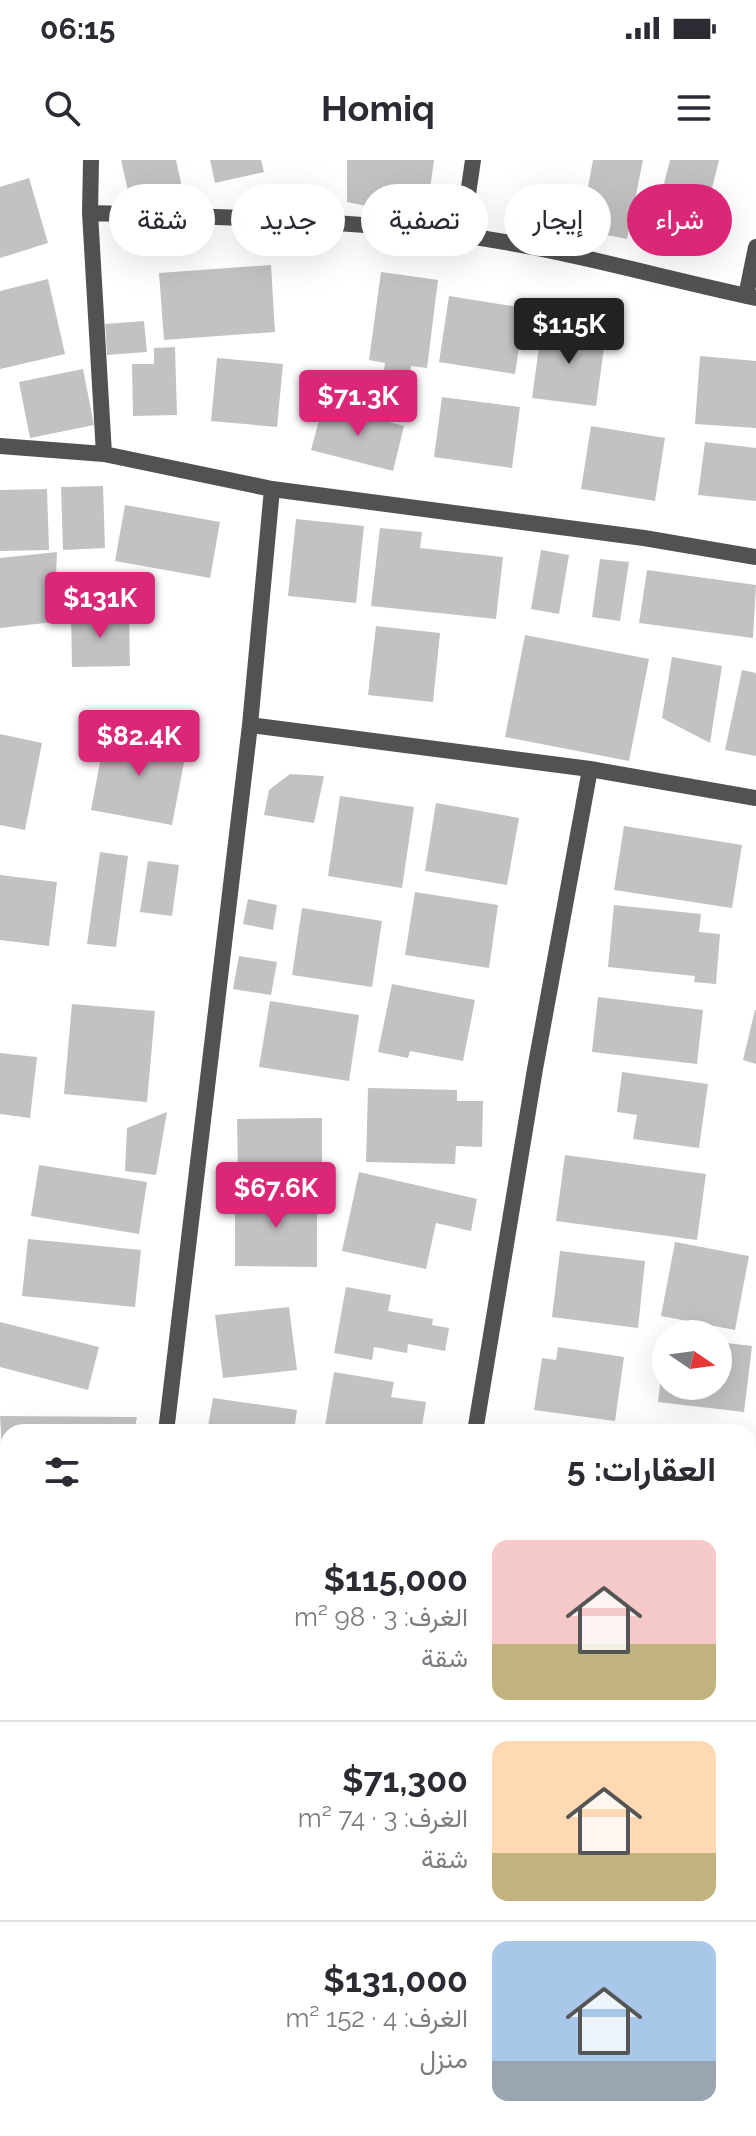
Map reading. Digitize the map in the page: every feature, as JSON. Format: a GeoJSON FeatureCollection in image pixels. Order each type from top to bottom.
{"type":"FeatureCollection","features":[{"type":"Feature","properties":{"kind":"street"},"geometry":{"type":"LineString","coordinates":[[91,160],[90,213],[104,454]]}},
{"type":"Feature","properties":{"kind":"street"},"geometry":{"type":"LineString","coordinates":[[469,184],[473,160]]}},
{"type":"Feature","properties":{"kind":"street"},"geometry":{"type":"LineString","coordinates":[[90,213],[297,219],[361,225]]}},
{"type":"Feature","properties":{"kind":"street"},"geometry":{"type":"LineString","coordinates":[[488,240],[595,260],[751,297],[756,247]]}},
{"type":"Feature","properties":{"kind":"street"},"geometry":{"type":"LineString","coordinates":[[0,446],[104,454],[272,489],[644,538],[756,557]]}},
{"type":"Feature","properties":{"kind":"street"},"geometry":{"type":"LineString","coordinates":[[167,1424],[250,725],[272,489]]}},
{"type":"Feature","properties":{"kind":"street"},"geometry":{"type":"LineString","coordinates":[[250,725],[590,769],[756,798]]}},
{"type":"Feature","properties":{"kind":"street"},"geometry":{"type":"LineString","coordinates":[[476,1424],[535,1069],[590,769]]}},
{"type":"Feature","properties":{"kind":"building"},"geometry":{"type":"Polygon","coordinates":[[[121,160],[176,160],[181,184],[126,184],[121,160]]]}},
{"type":"Feature","properties":{"kind":"building"},"geometry":{"type":"Polygon","coordinates":[[[210,160],[261,160],[264,172],[215,183],[210,160]]]}},
{"type":"Feature","properties":{"kind":"building"},"geometry":{"type":"Polygon","coordinates":[[[347,160],[434,160],[431,184],[361,184],[361,205],[347,202],[347,160]]]}},
{"type":"Feature","properties":{"kind":"building"},"geometry":{"type":"Polygon","coordinates":[[[593,160],[643,160],[638,184],[627,184],[627,239],[611,236],[611,184],[589,184],[593,160]]]}},
{"type":"Feature","properties":{"kind":"building"},"geometry":{"type":"Polygon","coordinates":[[[670,160],[719,160],[713,184],[664,184],[670,160]]]}},
{"type":"Feature","properties":{"kind":"building"},"geometry":{"type":"Polygon","coordinates":[[[29,178],[48,243],[0,258],[0,187],[29,178]]]}},
{"type":"Feature","properties":{"kind":"building"},"geometry":{"type":"Polygon","coordinates":[[[271,265],[275,332],[164,340],[159,273],[271,265]]]}},
{"type":"Feature","properties":{"kind":"building"},"geometry":{"type":"Polygon","coordinates":[[[381,272],[438,280],[427,368],[411,366],[409,382],[383,379],[385,363],[369,360],[381,272]]]}},
{"type":"Feature","properties":{"kind":"building"},"geometry":{"type":"Polygon","coordinates":[[[48,279],[65,354],[0,369],[0,291],[48,279]]]}},
{"type":"Feature","properties":{"kind":"building"},"geometry":{"type":"Polygon","coordinates":[[[449,296],[525,308],[515,374],[439,362],[449,296]]]}},
{"type":"Feature","properties":{"kind":"building"},"geometry":{"type":"Polygon","coordinates":[[[144,321],[147,352],[107,355],[105,324],[144,321]]]}},
{"type":"Feature","properties":{"kind":"building"},"geometry":{"type":"Polygon","coordinates":[[[542,325],[606,333],[596,406],[532,398],[542,325]]]}},
{"type":"Feature","properties":{"kind":"building"},"geometry":{"type":"Polygon","coordinates":[[[175,347],[177,415],[133,416],[132,364],[154,364],[154,348],[175,347]]]}},
{"type":"Feature","properties":{"kind":"building"},"geometry":{"type":"Polygon","coordinates":[[[700,356],[756,361],[756,428],[695,424],[700,356]]]}},
{"type":"Feature","properties":{"kind":"building"},"geometry":{"type":"Polygon","coordinates":[[[217,358],[283,364],[277,427],[211,421],[217,358]]]}},
{"type":"Feature","properties":{"kind":"building"},"geometry":{"type":"Polygon","coordinates":[[[83,369],[94,425],[30,438],[19,382],[83,369]]]}},
{"type":"Feature","properties":{"kind":"building"},"geometry":{"type":"Polygon","coordinates":[[[442,397],[520,407],[512,468],[434,457],[442,397]]]}},
{"type":"Feature","properties":{"kind":"building"},"geometry":{"type":"Polygon","coordinates":[[[323,405],[404,426],[393,471],[311,450],[323,405]]]}},
{"type":"Feature","properties":{"kind":"building"},"geometry":{"type":"Polygon","coordinates":[[[591,426],[665,438],[655,501],[581,489],[591,426]]]}},
{"type":"Feature","properties":{"kind":"building"},"geometry":{"type":"Polygon","coordinates":[[[705,442],[756,448],[756,501],[698,495],[705,442]]]}},
{"type":"Feature","properties":{"kind":"building"},"geometry":{"type":"Polygon","coordinates":[[[103,486],[105,548],[63,550],[61,487],[103,486]]]}},
{"type":"Feature","properties":{"kind":"building"},"geometry":{"type":"Polygon","coordinates":[[[47,489],[49,550],[0,551],[0,490],[47,489]]]}},
{"type":"Feature","properties":{"kind":"building"},"geometry":{"type":"Polygon","coordinates":[[[125,505],[220,522],[210,578],[115,561],[125,505]]]}},
{"type":"Feature","properties":{"kind":"building"},"geometry":{"type":"Polygon","coordinates":[[[296,519],[364,526],[356,603],[288,596],[296,519]]]}},
{"type":"Feature","properties":{"kind":"building"},"geometry":{"type":"Polygon","coordinates":[[[380,528],[422,532],[420,548],[503,557],[496,619],[371,606],[380,528]]]}},
{"type":"Feature","properties":{"kind":"building"},"geometry":{"type":"Polygon","coordinates":[[[541,550],[569,555],[559,614],[531,609],[541,550]]]}},
{"type":"Feature","properties":{"kind":"building"},"geometry":{"type":"Polygon","coordinates":[[[57,552],[54,622],[0,628],[0,558],[57,552]]]}},
{"type":"Feature","properties":{"kind":"building"},"geometry":{"type":"Polygon","coordinates":[[[600,559],[629,562],[620,621],[592,617],[600,559]]]}},
{"type":"Feature","properties":{"kind":"building"},"geometry":{"type":"Polygon","coordinates":[[[647,570],[756,585],[753,638],[639,623],[647,570]]]}},
{"type":"Feature","properties":{"kind":"building"},"geometry":{"type":"Polygon","coordinates":[[[129,614],[130,666],[72,667],[71,615],[129,614]]]}},
{"type":"Feature","properties":{"kind":"building"},"geometry":{"type":"Polygon","coordinates":[[[376,626],[440,633],[433,702],[368,695],[376,626]]]}},
{"type":"Feature","properties":{"kind":"building"},"geometry":{"type":"Polygon","coordinates":[[[525,635],[649,659],[629,761],[505,737],[525,635]]]}},
{"type":"Feature","properties":{"kind":"building"},"geometry":{"type":"Polygon","coordinates":[[[672,657],[722,666],[710,743],[662,718],[672,657]]]}},
{"type":"Feature","properties":{"kind":"building"},"geometry":{"type":"Polygon","coordinates":[[[742,670],[756,673],[756,756],[725,750],[742,670]]]}},
{"type":"Feature","properties":{"kind":"building"},"geometry":{"type":"Polygon","coordinates":[[[106,731],[187,747],[172,825],[91,810],[106,731]]]}},
{"type":"Feature","properties":{"kind":"building"},"geometry":{"type":"Polygon","coordinates":[[[0,734],[42,743],[25,830],[0,825],[0,734]]]}},
{"type":"Feature","properties":{"kind":"building"},"geometry":{"type":"Polygon","coordinates":[[[290,774],[324,776],[314,823],[264,815],[269,790],[290,774]]]}},
{"type":"Feature","properties":{"kind":"building"},"geometry":{"type":"Polygon","coordinates":[[[340,796],[414,807],[402,888],[328,876],[340,796]]]}},
{"type":"Feature","properties":{"kind":"building"},"geometry":{"type":"Polygon","coordinates":[[[436,803],[519,818],[507,885],[425,871],[436,803]]]}},
{"type":"Feature","properties":{"kind":"building"},"geometry":{"type":"Polygon","coordinates":[[[624,826],[742,845],[732,908],[614,890],[624,826]]]}},
{"type":"Feature","properties":{"kind":"building"},"geometry":{"type":"Polygon","coordinates":[[[100,852],[128,856],[116,947],[87,944],[100,852]]]}},
{"type":"Feature","properties":{"kind":"building"},"geometry":{"type":"Polygon","coordinates":[[[148,861],[179,865],[172,916],[140,912],[148,861]]]}},
{"type":"Feature","properties":{"kind":"building"},"geometry":{"type":"Polygon","coordinates":[[[0,875],[57,882],[49,946],[0,940],[0,875]]]}},
{"type":"Feature","properties":{"kind":"building"},"geometry":{"type":"Polygon","coordinates":[[[415,892],[498,905],[489,968],[405,955],[415,892]]]}},
{"type":"Feature","properties":{"kind":"building"},"geometry":{"type":"Polygon","coordinates":[[[248,899],[277,905],[273,930],[243,924],[248,899]]]}},
{"type":"Feature","properties":{"kind":"building"},"geometry":{"type":"Polygon","coordinates":[[[614,905],[701,914],[699,932],[720,934],[716,984],[694,982],[695,976],[608,967],[614,905]]]}},
{"type":"Feature","properties":{"kind":"building"},"geometry":{"type":"Polygon","coordinates":[[[302,908],[382,921],[372,987],[292,975],[302,908]]]}},
{"type":"Feature","properties":{"kind":"building"},"geometry":{"type":"Polygon","coordinates":[[[239,956],[277,962],[271,995],[233,989],[239,956]]]}},
{"type":"Feature","properties":{"kind":"building"},"geometry":{"type":"Polygon","coordinates":[[[392,984],[475,1000],[463,1061],[410,1051],[408,1058],[378,1052],[392,984]]]}},
{"type":"Feature","properties":{"kind":"building"},"geometry":{"type":"Polygon","coordinates":[[[598,997],[703,1010],[697,1064],[592,1052],[598,997]]]}},
{"type":"Feature","properties":{"kind":"building"},"geometry":{"type":"Polygon","coordinates":[[[270,1001],[359,1015],[349,1081],[259,1067],[270,1001]]]}},
{"type":"Feature","properties":{"kind":"building"},"geometry":{"type":"Polygon","coordinates":[[[72,1004],[155,1011],[147,1102],[64,1094],[72,1004]]]}},
{"type":"Feature","properties":{"kind":"building"},"geometry":{"type":"Polygon","coordinates":[[[756,1010],[756,1064],[743,1060],[756,1010]]]}},
{"type":"Feature","properties":{"kind":"building"},"geometry":{"type":"Polygon","coordinates":[[[0,1053],[37,1057],[30,1118],[0,1114],[0,1053]]]}},
{"type":"Feature","properties":{"kind":"building"},"geometry":{"type":"Polygon","coordinates":[[[622,1072],[708,1084],[699,1148],[633,1139],[637,1115],[617,1112],[622,1072]]]}},
{"type":"Feature","properties":{"kind":"building"},"geometry":{"type":"Polygon","coordinates":[[[368,1088],[457,1090],[457,1101],[483,1101],[482,1147],[456,1146],[455,1164],[366,1162],[368,1088]]]}},
{"type":"Feature","properties":{"kind":"building"},"geometry":{"type":"Polygon","coordinates":[[[167,1112],[156,1175],[125,1171],[127,1128],[167,1112]]]}},
{"type":"Feature","properties":{"kind":"building"},"geometry":{"type":"Polygon","coordinates":[[[322,1118],[322,1171],[238,1172],[237,1119],[322,1118]]]}},
{"type":"Feature","properties":{"kind":"building"},"geometry":{"type":"Polygon","coordinates":[[[565,1155],[706,1174],[697,1240],[556,1221],[565,1155]]]}},
{"type":"Feature","properties":{"kind":"building"},"geometry":{"type":"Polygon","coordinates":[[[39,1165],[147,1182],[139,1234],[31,1216],[39,1165]]]}},
{"type":"Feature","properties":{"kind":"building"},"geometry":{"type":"Polygon","coordinates":[[[359,1172],[477,1199],[471,1231],[436,1223],[426,1269],[342,1251],[359,1172]]]}},
{"type":"Feature","properties":{"kind":"building"},"geometry":{"type":"Polygon","coordinates":[[[235,1194],[317,1194],[317,1267],[235,1266],[235,1194]]]}},
{"type":"Feature","properties":{"kind":"building"},"geometry":{"type":"Polygon","coordinates":[[[28,1239],[141,1250],[135,1307],[22,1296],[28,1239]]]}},
{"type":"Feature","properties":{"kind":"building"},"geometry":{"type":"Polygon","coordinates":[[[675,1242],[749,1256],[735,1330],[732,1329],[732,1320],[682,1320],[661,1316],[675,1242]]]}},
{"type":"Feature","properties":{"kind":"building"},"geometry":{"type":"Polygon","coordinates":[[[560,1251],[645,1261],[638,1328],[552,1317],[560,1251]]]}},
{"type":"Feature","properties":{"kind":"building"},"geometry":{"type":"Polygon","coordinates":[[[346,1287],[391,1295],[388,1311],[433,1319],[432,1325],[449,1328],[445,1351],[408,1344],[407,1353],[374,1347],[372,1360],[334,1353],[346,1287]]]}},
{"type":"Feature","properties":{"kind":"building"},"geometry":{"type":"Polygon","coordinates":[[[289,1307],[297,1370],[223,1378],[215,1315],[289,1307]]]}},
{"type":"Feature","properties":{"kind":"building"},"geometry":{"type":"Polygon","coordinates":[[[0,1322],[99,1347],[88,1390],[0,1367],[0,1322]]]}},
{"type":"Feature","properties":{"kind":"building"},"geometry":{"type":"Polygon","coordinates":[[[732,1344],[752,1346],[744,1412],[658,1402],[732,1400],[732,1344]]]}},
{"type":"Feature","properties":{"kind":"building"},"geometry":{"type":"Polygon","coordinates":[[[558,1347],[624,1357],[615,1421],[534,1410],[542,1358],[556,1360],[558,1347]]]}},
{"type":"Feature","properties":{"kind":"building"},"geometry":{"type":"Polygon","coordinates":[[[334,1372],[394,1382],[391,1397],[426,1402],[422,1424],[325,1424],[334,1372]]]}},
{"type":"Feature","properties":{"kind":"building"},"geometry":{"type":"Polygon","coordinates":[[[213,1398],[297,1410],[295,1424],[208,1424],[213,1398]]]}},
{"type":"Feature","properties":{"kind":"building"},"geometry":{"type":"Polygon","coordinates":[[[0,1416],[137,1417],[136,1424],[0,1424],[0,1416]]]}}]}
